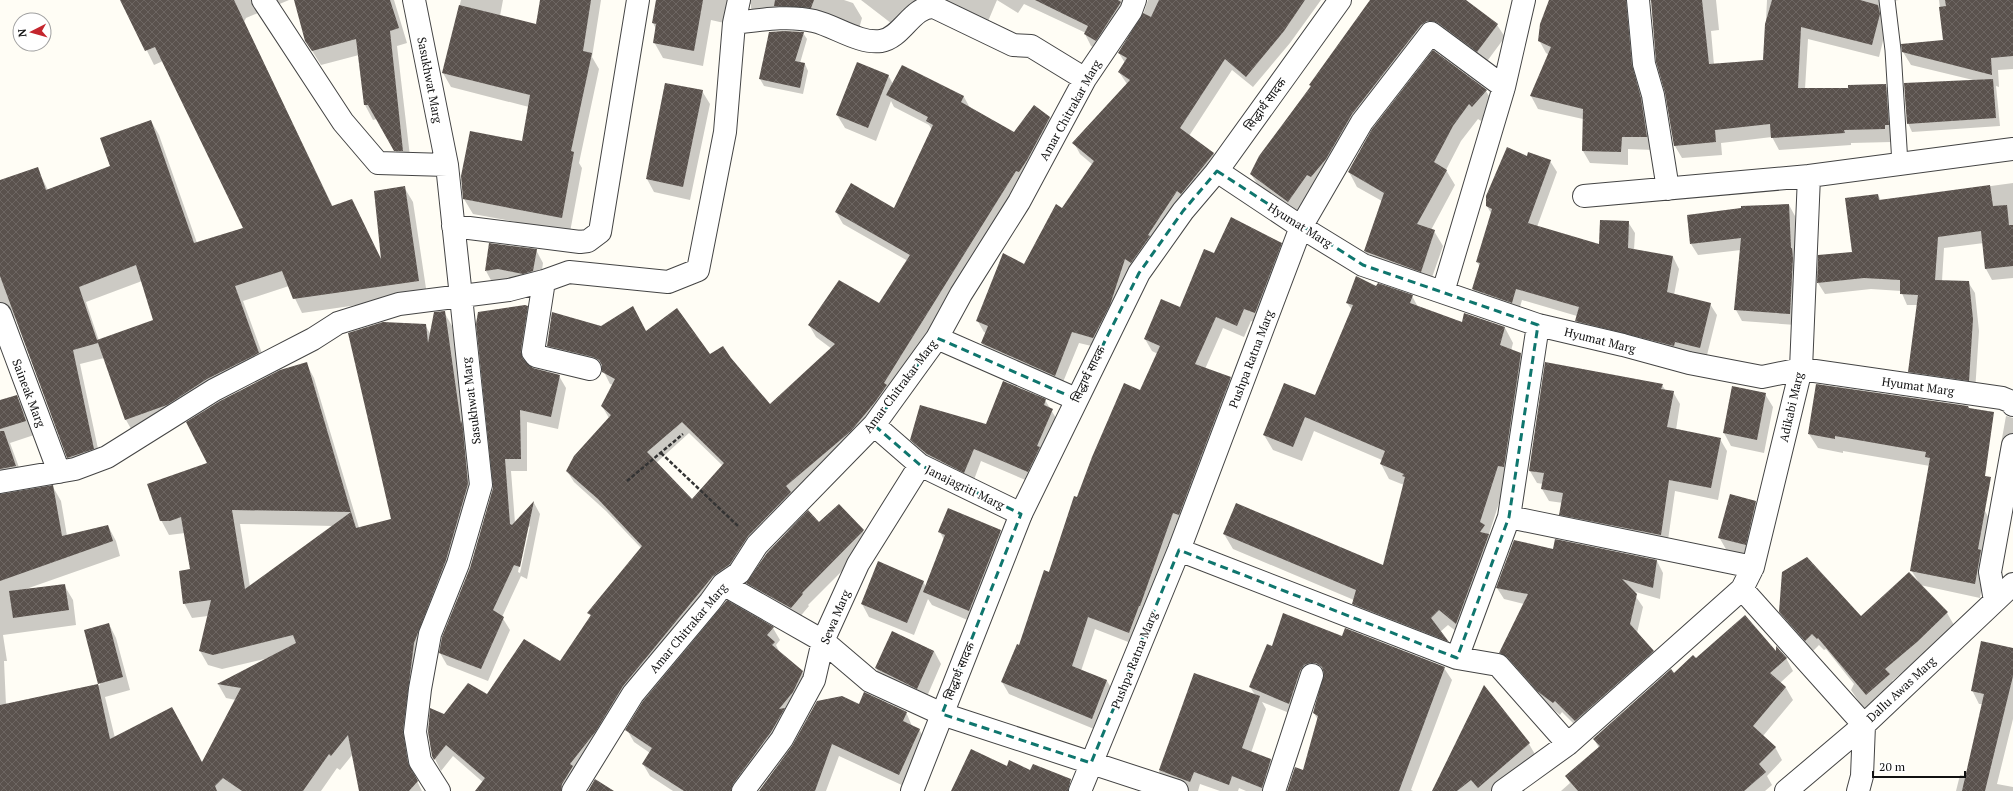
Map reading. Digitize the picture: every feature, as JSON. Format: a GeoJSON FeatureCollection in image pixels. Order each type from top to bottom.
{"type":"FeatureCollection","features":[{"type":"Feature","properties":{"kind":"street"},"geometry":{"type":"LineString","coordinates":[[263,0],[343,122],[378,163],[447,164]]}},
{"type":"Feature","properties":{"kind":"street","name":"Sasukhwat Marg"},"geometry":{"type":"LineString","coordinates":[[414,0],[447,164],[462,297],[465,348],[481,485],[458,564],[430,634],[420,689],[415,732],[420,761],[439,791]]}},
{"type":"Feature","properties":{"kind":"street"},"geometry":{"type":"LineString","coordinates":[[453,226],[580,242],[588,241],[600,232],[638,0]]}},
{"type":"Feature","properties":{"kind":"street"},"geometry":{"type":"LineString","coordinates":[[0,482],[75,469],[108,457],[214,390],[313,339],[338,323],[399,304],[509,290],[544,281],[569,272],[668,282],[698,270],[725,132],[734,24],[739,0]]}},
{"type":"Feature","properties":{"kind":"street","name":"Amar Chitrakar Marg"},"geometry":{"type":"LineString","coordinates":[[573,791],[633,694],[710,602],[723,584],[739,573],[757,545],[874,425],[936,338],[961,294],[1019,202],[1085,79],[1131,11],[1135,0]]}},
{"type":"Feature","properties":{"kind":"street","name":"सिद्धार्थ सादक"},"geometry":{"type":"LineString","coordinates":[[912,791],[1021,514],[1139,273],[1183,211],[1217,171],[1340,0]]}},
{"type":"Feature","properties":{"kind":"street"},"geometry":{"type":"LineString","coordinates":[[1443,292],[1504,87],[1524,0]]}},
{"type":"Feature","properties":{"kind":"street"},"geometry":{"type":"LineString","coordinates":[[1638,0],[1644,64],[1653,94],[1668,189]]}},
{"type":"Feature","properties":{"kind":"street"},"geometry":{"type":"LineString","coordinates":[[734,24],[789,19],[813,21],[872,42],[883,40],[893,35],[919,12],[928,7],[934,7],[1013,45],[1031,46],[1085,79]]}},
{"type":"Feature","properties":{"kind":"street","name":"Pushpa Ratna Marg"},"geometry":{"type":"LineString","coordinates":[[1080,791],[1179,550],[1301,227],[1362,122],[1431,33],[1504,87]]}},
{"type":"Feature","properties":{"kind":"street"},"geometry":{"type":"LineString","coordinates":[[1584,196],[1809,176],[2013,149]]}},
{"type":"Feature","properties":{"kind":"street","name":"Hyumat Marg"},"geometry":{"type":"LineString","coordinates":[[1217,171],[1301,227],[1363,265],[1538,325],[1623,345],[1689,363],[1762,377],[1801,368],[2002,398],[2012,402],[2013,405]]}},
{"type":"Feature","properties":{"kind":"street","name":"Adikabi Marg"},"geometry":{"type":"LineString","coordinates":[[1742,589],[1753,567],[1801,368],[1809,176]]}},
{"type":"Feature","properties":{"kind":"street"},"geometry":{"type":"LineString","coordinates":[[544,281],[533,352],[536,356],[590,369]]}},
{"type":"Feature","properties":{"kind":"street","name":"Saineak Marg"},"geometry":{"type":"LineString","coordinates":[[0,314],[59,472]]}},
{"type":"Feature","properties":{"kind":"street"},"geometry":{"type":"LineString","coordinates":[[1457,658],[1509,516],[1538,325]]}},
{"type":"Feature","properties":{"kind":"street"},"geometry":{"type":"LineString","coordinates":[[936,338],[1076,399]]}},
{"type":"Feature","properties":{"kind":"street","name":"Janajagriti Marg"},"geometry":{"type":"LineString","coordinates":[[874,425],[920,465],[1021,514]]}},
{"type":"Feature","properties":{"kind":"street"},"geometry":{"type":"LineString","coordinates":[[1995,602],[1990,572],[2013,445]]}},
{"type":"Feature","properties":{"kind":"street","name":"Sewa Marg"},"geometry":{"type":"LineString","coordinates":[[743,791],[782,739],[814,680],[823,641],[858,564],[920,465]]}},
{"type":"Feature","properties":{"kind":"street"},"geometry":{"type":"LineString","coordinates":[[1509,516],[1753,567]]}},
{"type":"Feature","properties":{"kind":"street"},"geometry":{"type":"LineString","coordinates":[[1179,550],[1457,658],[1498,665],[1568,744]]}},
{"type":"Feature","properties":{"kind":"street"},"geometry":{"type":"LineString","coordinates":[[723,584],[823,641],[870,681],[942,714],[1177,791]]}},
{"type":"Feature","properties":{"kind":"street","name":"Dallu Awas Marg"},"geometry":{"type":"LineString","coordinates":[[1786,791],[1864,725],[2013,584]]}},
{"type":"Feature","properties":{"kind":"street"},"geometry":{"type":"LineString","coordinates":[[1503,791],[1568,744],[1742,589],[1864,725],[1862,776],[1858,791]]}},
{"type":"Feature","properties":{"kind":"street"},"geometry":{"type":"LineString","coordinates":[[1274,791],[1312,675]]}},
{"type":"Feature","properties":{"kind":"lane"},"geometry":{"type":"LineString","coordinates":[[1887,0],[1894,50],[1900,164]]}},
{"type":"Feature","properties":{"kind":"path"},"geometry":{"type":"LineString","coordinates":[[627,481],[662,454],[683,434]]}},
{"type":"Feature","properties":{"kind":"path"},"geometry":{"type":"LineString","coordinates":[[662,454],[757,545]]}},
{"type":"Feature","properties":{"kind":"highlighted area"},"geometry":{"type":"Polygon","coordinates":[[[1217,171],[1363,265],[1538,325],[1509,517],[1457,658],[1179,550],[1091,763],[942,714],[1021,514],[920,465],[874,425],[937,338],[1076,399],[1139,273],[1183,211],[1217,171]]]}},
{"type":"Feature","properties":{"kind":"building"},"geometry":{"type":"Polygon","coordinates":[[[120,0],[234,0],[332,206],[352,199],[381,259],[374,191],[405,186],[419,281],[293,299],[282,271],[235,286],[259,353],[207,379],[167,405],[125,420],[97,340],[153,320],[136,265],[79,287],[98,343],[73,350],[94,449],[67,458],[0,276],[0,180],[38,167],[46,190],[110,166],[100,138],[151,120],[194,243],[243,228],[155,47],[145,51],[120,0]]]}},
{"type":"Feature","properties":{"kind":"building"},"geometry":{"type":"Polygon","coordinates":[[[294,0],[390,0],[399,28],[390,31],[403,151],[394,151],[368,105],[364,105],[356,39],[312,51],[305,41],[294,0]]]}},
{"type":"Feature","properties":{"kind":"building"},"geometry":{"type":"Polygon","coordinates":[[[540,0],[591,0],[583,51],[592,53],[571,151],[574,152],[562,218],[463,199],[461,176],[470,131],[522,141],[530,95],[442,73],[459,5],[536,24],[540,0]]]}},
{"type":"Feature","properties":{"kind":"building"},"geometry":{"type":"Polygon","coordinates":[[[656,0],[703,0],[694,51],[653,43],[656,24],[652,23],[656,0]]]}},
{"type":"Feature","properties":{"kind":"building"},"geometry":{"type":"Polygon","coordinates":[[[775,0],[814,0],[811,8],[774,6],[775,0]]]}},
{"type":"Feature","properties":{"kind":"building"},"geometry":{"type":"Polygon","coordinates":[[[1035,0],[1118,0],[1121,2],[1096,41],[1084,34],[1088,26],[1035,0]]]}},
{"type":"Feature","properties":{"kind":"building"},"geometry":{"type":"Polygon","coordinates":[[[1159,0],[1305,0],[1284,31],[1246,77],[1225,59],[1180,128],[1214,153],[1181,194],[1177,191],[1148,235],[1150,236],[1131,263],[1125,259],[1110,305],[1093,338],[1072,332],[1055,376],[981,343],[988,326],[976,321],[1003,253],[1024,264],[1056,204],[1062,208],[1094,161],[1072,143],[1130,80],[1118,72],[1127,58],[1118,53],[1143,13],[1151,17],[1159,0]]]}},
{"type":"Feature","properties":{"kind":"building"},"geometry":{"type":"Polygon","coordinates":[[[1370,0],[1466,0],[1498,24],[1477,52],[1438,23],[1427,21],[1421,25],[1352,114],[1326,159],[1311,177],[1307,175],[1288,202],[1250,174],[1259,156],[1311,86],[1309,85],[1370,0]]]}},
{"type":"Feature","properties":{"kind":"building"},"geometry":{"type":"Polygon","coordinates":[[[1549,0],[1626,0],[1632,65],[1641,98],[1647,137],[1622,137],[1621,152],[1582,151],[1583,109],[1530,96],[1551,47],[1538,41],[1540,24],[1549,0]]]}},
{"type":"Feature","properties":{"kind":"building"},"geometry":{"type":"Polygon","coordinates":[[[1651,0],[1702,0],[1709,64],[1763,60],[1765,24],[1772,0],[1860,0],[1878,5],[1880,14],[1872,45],[1801,27],[1798,88],[1848,88],[1848,85],[1886,84],[1889,125],[1885,125],[1885,129],[1844,130],[1845,133],[1771,138],[1770,124],[1715,130],[1716,142],[1674,146],[1665,93],[1656,62],[1651,0]]]}},
{"type":"Feature","properties":{"kind":"building"},"geometry":{"type":"Polygon","coordinates":[[[1945,0],[2013,0],[2013,56],[1991,58],[1992,75],[1902,52],[1901,44],[1943,40],[1939,7],[1946,6],[1945,0]]]}},
{"type":"Feature","properties":{"kind":"building"},"geometry":{"type":"Polygon","coordinates":[[[769,32],[804,32],[795,61],[805,63],[800,88],[759,79],[769,32]]]}},
{"type":"Feature","properties":{"kind":"building"},"geometry":{"type":"Polygon","coordinates":[[[1433,50],[1487,90],[1472,107],[1469,104],[1453,126],[1434,162],[1447,170],[1417,224],[1435,230],[1421,272],[1364,251],[1384,193],[1348,172],[1372,129],[1433,50]]]}},
{"type":"Feature","properties":{"kind":"building"},"geometry":{"type":"Polygon","coordinates":[[[857,62],[889,75],[868,128],[836,115],[857,62]]]}},
{"type":"Feature","properties":{"kind":"building"},"geometry":{"type":"Polygon","coordinates":[[[902,65],[964,96],[961,102],[1014,132],[1034,105],[1050,117],[1027,160],[1019,172],[1016,171],[884,383],[887,385],[875,402],[851,431],[786,486],[791,492],[748,536],[730,564],[713,576],[623,686],[596,731],[570,764],[573,766],[562,784],[561,791],[475,791],[485,778],[446,745],[434,760],[428,732],[430,708],[444,714],[468,683],[487,694],[524,639],[560,661],[591,615],[587,613],[642,546],[598,499],[566,471],[574,456],[611,415],[601,406],[615,379],[602,372],[602,365],[599,360],[593,357],[547,346],[552,312],[601,326],[633,306],[646,331],[677,308],[710,354],[723,346],[731,358],[770,404],[835,344],[808,325],[839,280],[879,303],[910,255],[835,212],[851,183],[894,208],[933,125],[926,121],[928,117],[886,95],[902,65]],[[682,422],[647,452],[692,499],[724,463],[682,422]]]}},
{"type":"Feature","properties":{"kind":"building"},"geometry":{"type":"Polygon","coordinates":[[[1993,79],[1996,118],[1907,124],[1904,83],[1993,79]]]}},
{"type":"Feature","properties":{"kind":"building"},"geometry":{"type":"Polygon","coordinates":[[[665,83],[703,90],[683,187],[646,179],[665,83]]]}},
{"type":"Feature","properties":{"kind":"building"},"geometry":{"type":"Polygon","coordinates":[[[1507,147],[1527,156],[1528,152],[1551,160],[1528,223],[1599,244],[1600,220],[1629,221],[1628,248],[1673,256],[1667,292],[1711,303],[1700,348],[1675,342],[1674,346],[1575,321],[1579,307],[1516,289],[1512,303],[1472,289],[1480,263],[1476,262],[1492,209],[1486,206],[1486,196],[1507,147]]]}},
{"type":"Feature","properties":{"kind":"building"},"geometry":{"type":"Polygon","coordinates":[[[1990,185],[1993,206],[2007,205],[2009,225],[2013,225],[2013,266],[1985,269],[1981,231],[1938,237],[1935,280],[1969,281],[1973,319],[1969,381],[1908,372],[1918,295],[1900,294],[1900,280],[1864,278],[1817,283],[1818,255],[1852,252],[1845,198],[1878,194],[1879,200],[1990,185]]]}},
{"type":"Feature","properties":{"kind":"building"},"geometry":{"type":"Polygon","coordinates":[[[1789,204],[1791,248],[1793,258],[1790,314],[1734,310],[1741,238],[1690,244],[1687,215],[1741,208],[1741,206],[1789,204]]]}},
{"type":"Feature","properties":{"kind":"building"},"geometry":{"type":"Polygon","coordinates":[[[1231,217],[1282,243],[1255,313],[1244,309],[1237,326],[1216,317],[1195,364],[1231,377],[1179,515],[1173,513],[1129,633],[1088,617],[1072,666],[1107,680],[1092,719],[1001,682],[1017,644],[1019,645],[1044,570],[1049,572],[1074,496],[1077,497],[1092,457],[1124,383],[1140,390],[1160,346],[1144,339],[1161,299],[1180,307],[1204,249],[1214,253],[1231,217]]]}},
{"type":"Feature","properties":{"kind":"building"},"geometry":{"type":"Polygon","coordinates":[[[489,243],[537,249],[533,271],[523,274],[498,269],[485,271],[489,243]]]}},
{"type":"Feature","properties":{"kind":"building"},"geometry":{"type":"Polygon","coordinates":[[[1356,276],[1376,286],[1378,283],[1413,295],[1410,303],[1462,322],[1464,313],[1505,327],[1500,345],[1521,353],[1504,467],[1498,466],[1480,522],[1485,525],[1480,532],[1489,534],[1456,624],[1439,610],[1431,618],[1449,642],[1352,604],[1356,590],[1223,534],[1236,503],[1383,565],[1405,477],[1402,476],[1404,474],[1380,464],[1385,451],[1305,417],[1293,447],[1263,435],[1284,383],[1315,395],[1353,305],[1346,303],[1356,276]]]}},
{"type":"Feature","properties":{"kind":"building"},"geometry":{"type":"Polygon","coordinates":[[[525,305],[528,306],[521,350],[523,359],[533,368],[560,375],[551,417],[520,410],[521,459],[505,459],[510,524],[512,525],[534,501],[520,567],[514,565],[493,610],[504,617],[481,669],[439,653],[442,637],[470,568],[493,488],[476,324],[478,312],[525,305]]]}},
{"type":"Feature","properties":{"kind":"building"},"geometry":{"type":"Polygon","coordinates":[[[445,311],[461,424],[462,420],[468,484],[446,560],[414,643],[403,731],[408,763],[418,781],[409,791],[359,791],[348,735],[331,756],[329,754],[303,791],[242,791],[223,778],[215,786],[217,791],[0,791],[0,705],[98,684],[110,739],[172,707],[202,762],[241,688],[217,684],[296,643],[293,635],[213,655],[199,651],[211,600],[183,604],[179,571],[190,569],[181,517],[170,521],[160,521],[147,484],[207,463],[186,422],[220,401],[280,370],[307,362],[356,528],[391,519],[348,333],[383,322],[426,324],[428,343],[434,312],[445,311]],[[232,510],[245,589],[351,512],[232,510]]]}},
{"type":"Feature","properties":{"kind":"building"},"geometry":{"type":"Polygon","coordinates":[[[1545,362],[1663,384],[1661,389],[1674,391],[1667,427],[1721,438],[1711,488],[1669,480],[1661,535],[1559,515],[1563,493],[1541,489],[1544,473],[1529,471],[1545,362]]]}},
{"type":"Feature","properties":{"kind":"building"},"geometry":{"type":"Polygon","coordinates":[[[1003,381],[1046,399],[1044,405],[1053,409],[1037,446],[1040,447],[1028,472],[974,449],[964,473],[927,454],[910,440],[920,405],[986,424],[1003,381]]]}},
{"type":"Feature","properties":{"kind":"building"},"geometry":{"type":"Polygon","coordinates":[[[1816,384],[1968,406],[1969,408],[1994,412],[1985,476],[1991,477],[1978,549],[1981,550],[1975,584],[1910,571],[1930,458],[1925,457],[1926,452],[1835,436],[1835,439],[1808,434],[1816,384]]]}},
{"type":"Feature","properties":{"kind":"building"},"geometry":{"type":"Polygon","coordinates":[[[1732,386],[1766,393],[1757,440],[1723,433],[1732,386]]]}},
{"type":"Feature","properties":{"kind":"building"},"geometry":{"type":"Polygon","coordinates":[[[17,395],[26,421],[0,429],[0,400],[17,395]]]}},
{"type":"Feature","properties":{"kind":"building"},"geometry":{"type":"Polygon","coordinates":[[[0,431],[4,431],[16,466],[0,469],[0,431]]]}},
{"type":"Feature","properties":{"kind":"building"},"geometry":{"type":"Polygon","coordinates":[[[53,485],[62,536],[108,525],[113,541],[0,581],[0,494],[53,485]]]}},
{"type":"Feature","properties":{"kind":"building"},"geometry":{"type":"Polygon","coordinates":[[[1730,494],[1756,501],[1746,545],[1718,538],[1730,494]]]}},
{"type":"Feature","properties":{"kind":"building"},"geometry":{"type":"Polygon","coordinates":[[[839,504],[864,530],[802,593],[803,594],[791,608],[746,583],[767,553],[808,510],[819,522],[839,504]]]}},
{"type":"Feature","properties":{"kind":"building"},"geometry":{"type":"Polygon","coordinates":[[[948,508],[1001,530],[969,611],[923,592],[945,535],[938,532],[948,508]]]}},
{"type":"Feature","properties":{"kind":"building"},"geometry":{"type":"Polygon","coordinates":[[[1555,539],[1657,560],[1653,588],[1622,579],[1637,594],[1630,624],[1654,651],[1575,721],[1555,701],[1553,703],[1537,691],[1507,657],[1499,653],[1528,594],[1496,588],[1514,540],[1553,549],[1555,539]]]}},
{"type":"Feature","properties":{"kind":"building"},"geometry":{"type":"Polygon","coordinates":[[[1807,557],[1861,616],[1909,572],[1948,612],[1917,642],[1885,669],[1890,674],[1866,695],[1818,638],[1817,639],[1812,634],[1805,641],[1779,612],[1782,572],[1807,557]]]}},
{"type":"Feature","properties":{"kind":"building"},"geometry":{"type":"Polygon","coordinates":[[[878,561],[924,581],[907,623],[861,604],[878,561]]]}},
{"type":"Feature","properties":{"kind":"building"},"geometry":{"type":"Polygon","coordinates":[[[65,584],[69,610],[13,618],[9,591],[65,584]]]}},
{"type":"Feature","properties":{"kind":"building"},"geometry":{"type":"Polygon","coordinates":[[[727,600],[774,627],[767,635],[775,642],[772,645],[803,671],[793,692],[779,709],[785,708],[771,732],[733,784],[731,791],[684,791],[642,764],[652,748],[625,730],[643,701],[727,600]]]}},
{"type":"Feature","properties":{"kind":"building"},"geometry":{"type":"Polygon","coordinates":[[[1283,613],[1342,636],[1345,628],[1445,667],[1399,791],[1287,791],[1295,767],[1303,770],[1318,716],[1313,713],[1324,673],[1322,667],[1316,663],[1304,665],[1300,671],[1289,704],[1249,687],[1267,644],[1272,646],[1283,613]]]}},
{"type":"Feature","properties":{"kind":"building"},"geometry":{"type":"Polygon","coordinates":[[[1745,615],[1776,651],[1776,646],[1787,658],[1770,673],[1786,687],[1753,726],[1776,747],[1759,764],[1766,772],[1744,791],[1578,791],[1565,776],[1600,746],[1593,739],[1671,669],[1674,673],[1693,655],[1696,658],[1745,615]]]}},
{"type":"Feature","properties":{"kind":"building"},"geometry":{"type":"Polygon","coordinates":[[[109,623],[123,677],[98,684],[84,630],[109,623]]]}},
{"type":"Feature","properties":{"kind":"building"},"geometry":{"type":"Polygon","coordinates":[[[892,631],[934,651],[917,689],[875,668],[892,631]]]}},
{"type":"Feature","properties":{"kind":"building"},"geometry":{"type":"Polygon","coordinates":[[[1981,641],[2013,648],[2013,676],[1985,791],[1962,791],[1984,694],[1971,691],[1981,641]]]}},
{"type":"Feature","properties":{"kind":"building"},"geometry":{"type":"Polygon","coordinates":[[[1194,673],[1260,696],[1242,748],[1271,759],[1262,788],[1232,776],[1229,785],[1194,772],[1190,782],[1159,770],[1194,673]]]}},
{"type":"Feature","properties":{"kind":"building"},"geometry":{"type":"Polygon","coordinates":[[[1484,685],[1530,743],[1478,788],[1471,780],[1457,791],[1432,791],[1484,685]]]}},
{"type":"Feature","properties":{"kind":"building"},"geometry":{"type":"Polygon","coordinates":[[[864,692],[907,712],[903,721],[920,729],[899,775],[832,744],[815,791],[759,791],[792,746],[817,701],[842,696],[859,704],[864,692]]]}},
{"type":"Feature","properties":{"kind":"building"},"geometry":{"type":"Polygon","coordinates":[[[971,749],[1007,766],[1009,760],[1030,770],[1033,764],[1071,779],[1068,791],[951,791],[971,749]]]}},
{"type":"Feature","properties":{"kind":"building"},"geometry":{"type":"Polygon","coordinates":[[[595,779],[614,791],[588,791],[595,779]]]}}]}
